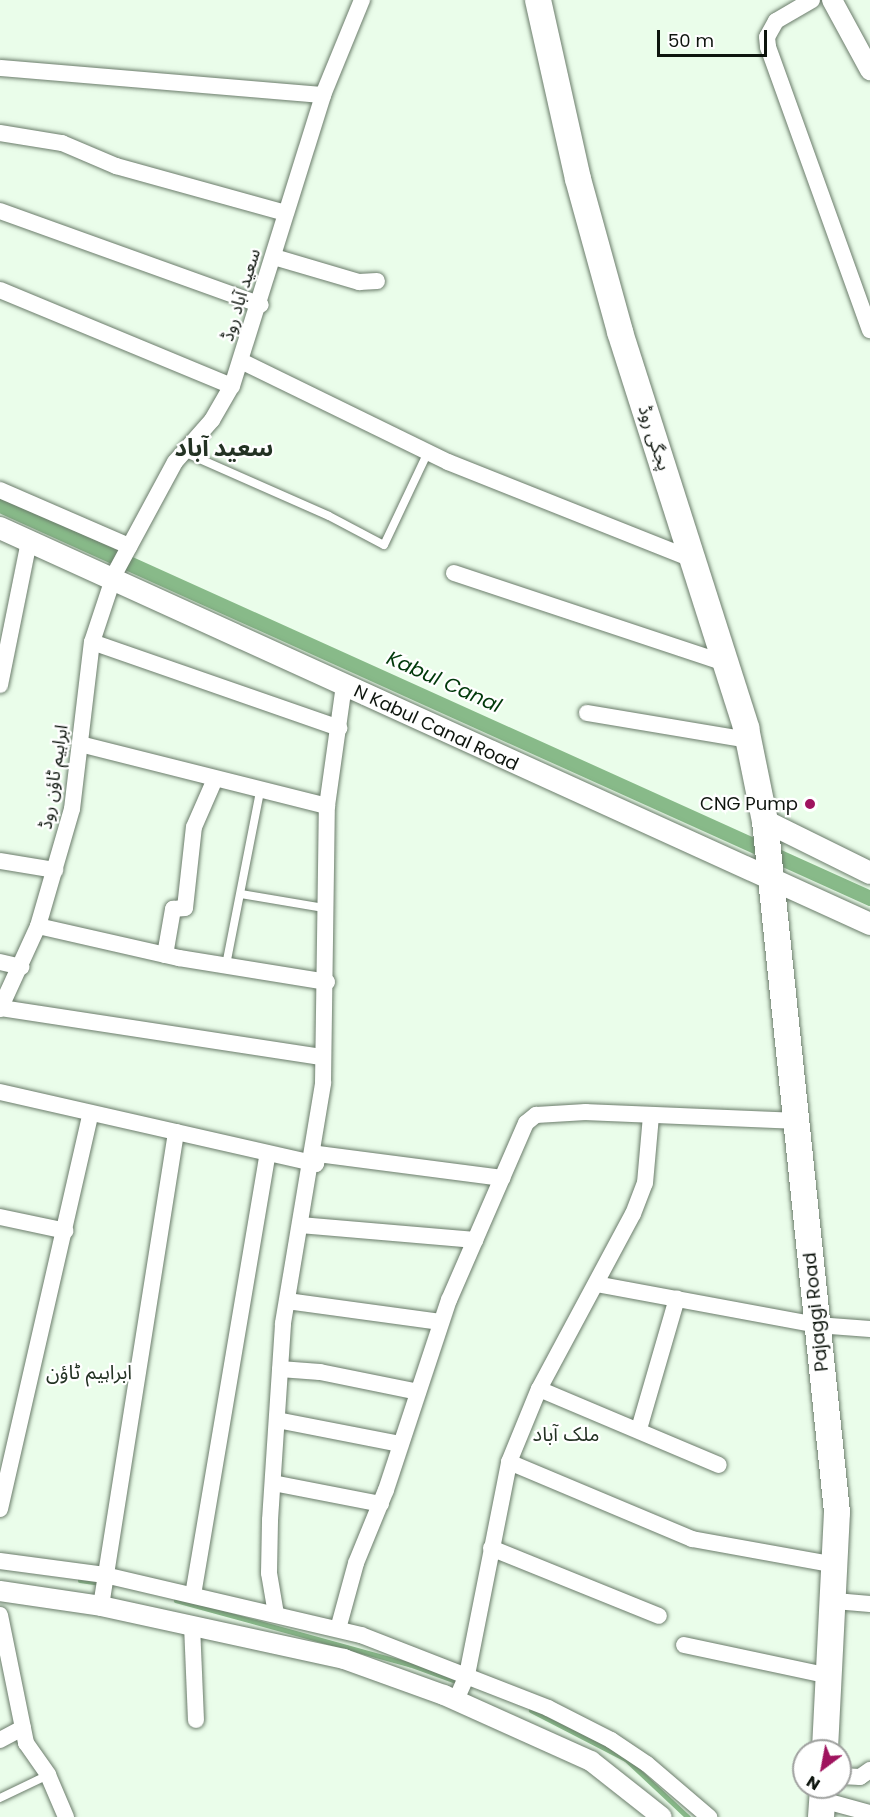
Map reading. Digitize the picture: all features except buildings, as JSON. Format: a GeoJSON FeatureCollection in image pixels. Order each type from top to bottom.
{"type":"FeatureCollection","features":[{"type":"Feature","properties":{"kind":"main road","name":"پجگی روڈ"},"geometry":{"type":"LineString","coordinates":[[538,0],[580,190],[620,332],[749,740],[766,829],[770,879]]}},
{"type":"Feature","properties":{"kind":"main road","name":"N Kabul Canal Road"},"geometry":{"type":"LineString","coordinates":[[0,528],[114,576],[344,685],[870,924]]}},
{"type":"Feature","properties":{"kind":"main road"},"geometry":{"type":"LineString","coordinates":[[766,829],[870,873]]}},
{"type":"Feature","properties":{"kind":"main road","name":"Pajaggi Road"},"geometry":{"type":"LineString","coordinates":[[770,879],[837,1512],[837,1565],[826,1739]]}},
{"type":"Feature","properties":{"kind":"street","name":"سعید آباد روڈ"},"geometry":{"type":"LineString","coordinates":[[114,576],[184,452],[212,420],[232,386],[261,305],[286,213],[323,95],[362,0]]}},
{"type":"Feature","properties":{"kind":"street"},"geometry":{"type":"LineString","coordinates":[[812,0],[776,21],[767,37],[768,47],[870,330]]}},
{"type":"Feature","properties":{"kind":"street"},"geometry":{"type":"LineString","coordinates":[[832,0],[870,70]]}},
{"type":"Feature","properties":{"kind":"street"},"geometry":{"type":"LineString","coordinates":[[0,68],[323,95]]}},
{"type":"Feature","properties":{"kind":"street"},"geometry":{"type":"LineString","coordinates":[[0,133],[62,143],[116,166],[286,213]]}},
{"type":"Feature","properties":{"kind":"street"},"geometry":{"type":"LineString","coordinates":[[0,211],[261,305]]}},
{"type":"Feature","properties":{"kind":"street"},"geometry":{"type":"LineString","coordinates":[[274,257],[359,282],[377,280]]}},
{"type":"Feature","properties":{"kind":"street"},"geometry":{"type":"LineString","coordinates":[[0,291],[232,386]]}},
{"type":"Feature","properties":{"kind":"street"},"geometry":{"type":"LineString","coordinates":[[241,361],[428,452],[692,559]]}},
{"type":"Feature","properties":{"kind":"street"},"geometry":{"type":"LineString","coordinates":[[0,490],[129,546]]}},
{"type":"Feature","properties":{"kind":"street"},"geometry":{"type":"LineString","coordinates":[[0,685],[29,541]]}},
{"type":"Feature","properties":{"kind":"street"},"geometry":{"type":"LineString","coordinates":[[454,573],[725,663]]}},
{"type":"Feature","properties":{"kind":"street","name":"ابراہیم ٹاؤن روڈ"},"geometry":{"type":"LineString","coordinates":[[0,1009],[38,926],[72,809],[92,642],[114,576]]}},
{"type":"Feature","properties":{"kind":"street"},"geometry":{"type":"LineString","coordinates":[[92,642],[339,728]]}},
{"type":"Feature","properties":{"kind":"street"},"geometry":{"type":"LineString","coordinates":[[276,1614],[269,1573],[280,1369],[287,1301],[323,1083],[321,1056],[327,982],[324,908],[327,806],[344,685]]}},
{"type":"Feature","properties":{"kind":"street"},"geometry":{"type":"LineString","coordinates":[[588,713],[749,740]]}},
{"type":"Feature","properties":{"kind":"street"},"geometry":{"type":"LineString","coordinates":[[80,744],[327,806]]}},
{"type":"Feature","properties":{"kind":"street"},"geometry":{"type":"LineString","coordinates":[[165,955],[172,909],[185,908],[194,827],[215,779]]}},
{"type":"Feature","properties":{"kind":"street"},"geometry":{"type":"LineString","coordinates":[[0,861],[55,870]]}},
{"type":"Feature","properties":{"kind":"street"},"geometry":{"type":"LineString","coordinates":[[38,926],[165,955],[327,982]]}},
{"type":"Feature","properties":{"kind":"street"},"geometry":{"type":"LineString","coordinates":[[0,962],[21,967]]}},
{"type":"Feature","properties":{"kind":"street"},"geometry":{"type":"LineString","coordinates":[[0,1009],[321,1056]]}},
{"type":"Feature","properties":{"kind":"street"},"geometry":{"type":"LineString","coordinates":[[0,1092],[316,1164],[318,1154],[502,1178]]}},
{"type":"Feature","properties":{"kind":"street"},"geometry":{"type":"LineString","coordinates":[[338,1629],[356,1563],[381,1504],[441,1322],[526,1123],[536,1115],[586,1112],[797,1121]]}},
{"type":"Feature","properties":{"kind":"street"},"geometry":{"type":"LineString","coordinates":[[0,1509],[66,1231],[91,1113]]}},
{"type":"Feature","properties":{"kind":"street"},"geometry":{"type":"LineString","coordinates":[[461,1688],[509,1462],[539,1389],[633,1214],[645,1183],[651,1116]]}},
{"type":"Feature","properties":{"kind":"street"},"geometry":{"type":"LineString","coordinates":[[101,1604],[176,1132]]}},
{"type":"Feature","properties":{"kind":"street"},"geometry":{"type":"LineString","coordinates":[[193,1595],[268,1153]]}},
{"type":"Feature","properties":{"kind":"street"},"geometry":{"type":"LineString","coordinates":[[0,1217],[66,1231]]}},
{"type":"Feature","properties":{"kind":"street"},"geometry":{"type":"LineString","coordinates":[[300,1225],[475,1240]]}},
{"type":"Feature","properties":{"kind":"street"},"geometry":{"type":"LineString","coordinates":[[596,1284],[817,1324],[870,1329]]}},
{"type":"Feature","properties":{"kind":"street"},"geometry":{"type":"LineString","coordinates":[[639,1429],[677,1298]]}},
{"type":"Feature","properties":{"kind":"street"},"geometry":{"type":"LineString","coordinates":[[287,1301],[441,1322]]}},
{"type":"Feature","properties":{"kind":"street"},"geometry":{"type":"LineString","coordinates":[[280,1369],[320,1372],[418,1392]]}},
{"type":"Feature","properties":{"kind":"street"},"geometry":{"type":"LineString","coordinates":[[539,1389],[639,1429],[719,1465]]}},
{"type":"Feature","properties":{"kind":"street"},"geometry":{"type":"LineString","coordinates":[[277,1420],[401,1444]]}},
{"type":"Feature","properties":{"kind":"street"},"geometry":{"type":"LineString","coordinates":[[509,1462],[692,1539],[837,1565]]}},
{"type":"Feature","properties":{"kind":"street"},"geometry":{"type":"LineString","coordinates":[[273,1483],[381,1504]]}},
{"type":"Feature","properties":{"kind":"street"},"geometry":{"type":"LineString","coordinates":[[491,1548],[659,1616]]}},
{"type":"Feature","properties":{"kind":"street"},"geometry":{"type":"LineString","coordinates":[[0,1561],[104,1577],[338,1629],[461,1688],[591,1761],[662,1817]]}},
{"type":"Feature","properties":{"kind":"street"},"geometry":{"type":"LineString","coordinates":[[0,1591],[101,1604],[548,1708],[623,1747],[709,1817]]}},
{"type":"Feature","properties":{"kind":"street"},"geometry":{"type":"LineString","coordinates":[[835,1601],[870,1604]]}},
{"type":"Feature","properties":{"kind":"street"},"geometry":{"type":"LineString","coordinates":[[0,1615],[3,1646],[26,1743],[48,1775],[66,1817]]}},
{"type":"Feature","properties":{"kind":"street"},"geometry":{"type":"LineString","coordinates":[[192,1625],[196,1720]]}},
{"type":"Feature","properties":{"kind":"street"},"geometry":{"type":"LineString","coordinates":[[684,1645],[830,1676]]}},
{"type":"Feature","properties":{"kind":"street"},"geometry":{"type":"LineString","coordinates":[[0,1740],[22,1728]]}},
{"type":"Feature","properties":{"kind":"street"},"geometry":{"type":"LineString","coordinates":[[852,1777],[860,1777],[870,1770]]}},
{"type":"Feature","properties":{"kind":"street"},"geometry":{"type":"LineString","coordinates":[[822,1801],[870,1813]]}},
{"type":"Feature","properties":{"kind":"lane"},"geometry":{"type":"LineString","coordinates":[[184,452],[330,516],[384,545],[428,452]]}},
{"type":"Feature","properties":{"kind":"lane"},"geometry":{"type":"LineString","coordinates":[[226,965],[260,791]]}},
{"type":"Feature","properties":{"kind":"lane"},"geometry":{"type":"LineString","coordinates":[[241,894],[324,908]]}},
{"type":"Feature","properties":{"kind":"lane"},"geometry":{"type":"LineString","coordinates":[[0,1798],[48,1775]]}},
{"type":"Feature","properties":{"kind":"waterway","name":"Kabul Canal"},"geometry":{"type":"LineString","coordinates":[[0,505],[870,898]]}},
{"type":"Feature","properties":{"kind":"waterway"},"geometry":{"type":"LineString","coordinates":[[80,1580],[101,1583]]}},
{"type":"Feature","properties":{"kind":"waterway"},"geometry":{"type":"LineString","coordinates":[[176,1600],[409,1664],[459,1682]]}},
{"type":"Feature","properties":{"kind":"waterway"},"geometry":{"type":"LineString","coordinates":[[531,1710],[626,1759],[688,1817]]}},
{"type":"Feature","properties":{"kind":"place","name":"CNG Pump"},"geometry":{"type":"Point","coordinates":[810,804]}},
{"type":"Feature","properties":{"kind":"district","name":"سعید آباد"},"geometry":{"type":"Point","coordinates":[224,448]}},
{"type":"Feature","properties":{"kind":"district","name":"ابراہیم ٹاؤن"},"geometry":{"type":"Point","coordinates":[89,1372]}},
{"type":"Feature","properties":{"kind":"district","name":"ملک آباد"},"geometry":{"type":"Point","coordinates":[566,1434]}}]}
